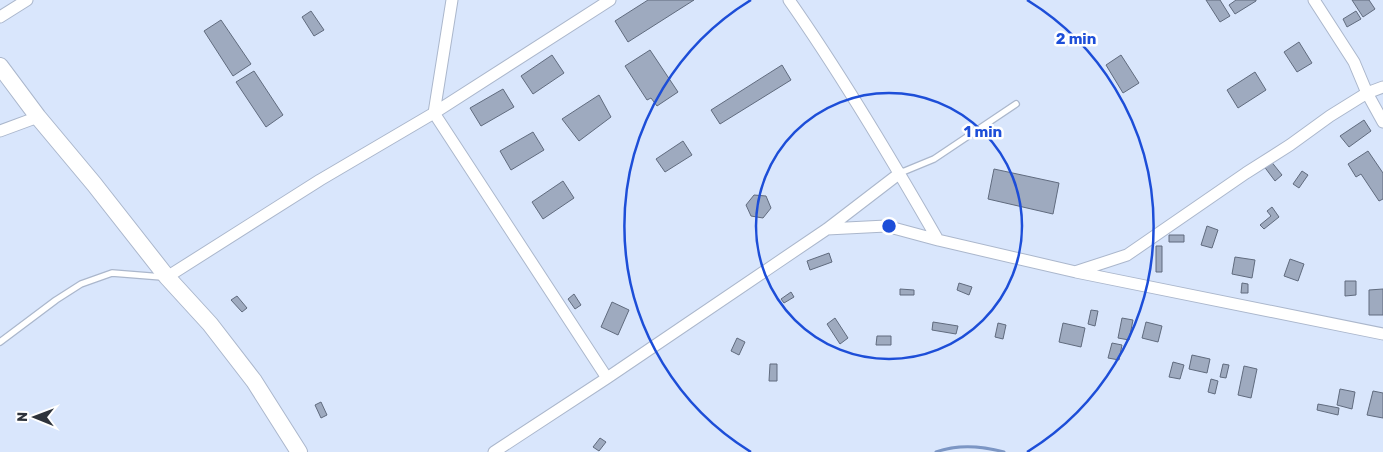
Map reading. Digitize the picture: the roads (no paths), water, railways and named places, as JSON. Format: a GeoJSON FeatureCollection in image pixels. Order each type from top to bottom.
{"type":"FeatureCollection","features":[{"type":"Feature","properties":{"kind":"main road"},"geometry":{"type":"LineString","coordinates":[[0,66],[38,117],[94,184],[167,277],[210,324],[254,381],[299,452]]}},
{"type":"Feature","properties":{"kind":"street"},"geometry":{"type":"LineString","coordinates":[[0,17],[27,0]]}},
{"type":"Feature","properties":{"kind":"street"},"geometry":{"type":"LineString","coordinates":[[452,0],[434,112],[607,378]]}},
{"type":"Feature","properties":{"kind":"street"},"geometry":{"type":"LineString","coordinates":[[167,277],[320,180],[434,112],[610,0]]}},
{"type":"Feature","properties":{"kind":"street"},"geometry":{"type":"LineString","coordinates":[[789,0],[818,42],[900,173],[938,240]]}},
{"type":"Feature","properties":{"kind":"street"},"geometry":{"type":"LineString","coordinates":[[1314,0],[1354,62],[1367,93],[1383,122]]}},
{"type":"Feature","properties":{"kind":"street"},"geometry":{"type":"LineString","coordinates":[[1076,272],[1128,255],[1330,116],[1367,93],[1383,87]]}},
{"type":"Feature","properties":{"kind":"street"},"geometry":{"type":"LineString","coordinates":[[0,131],[38,117]]}},
{"type":"Feature","properties":{"kind":"street"},"geometry":{"type":"LineString","coordinates":[[494,452],[827,229],[900,173]]}},
{"type":"Feature","properties":{"kind":"street"},"geometry":{"type":"LineString","coordinates":[[827,229],[886,226],[1076,272],[1383,334]]}},
{"type":"Feature","properties":{"kind":"lane"},"geometry":{"type":"LineString","coordinates":[[900,173],[934,159],[1016,104]]}},
{"type":"Feature","properties":{"kind":"lane"},"geometry":{"type":"LineString","coordinates":[[0,342],[56,300],[81,284],[112,273],[167,277]]}},
{"type":"Feature","properties":{"kind":"waterway"},"geometry":{"type":"LineString","coordinates":[[936,452],[944,449],[970,447],[1004,452]]}}]}
